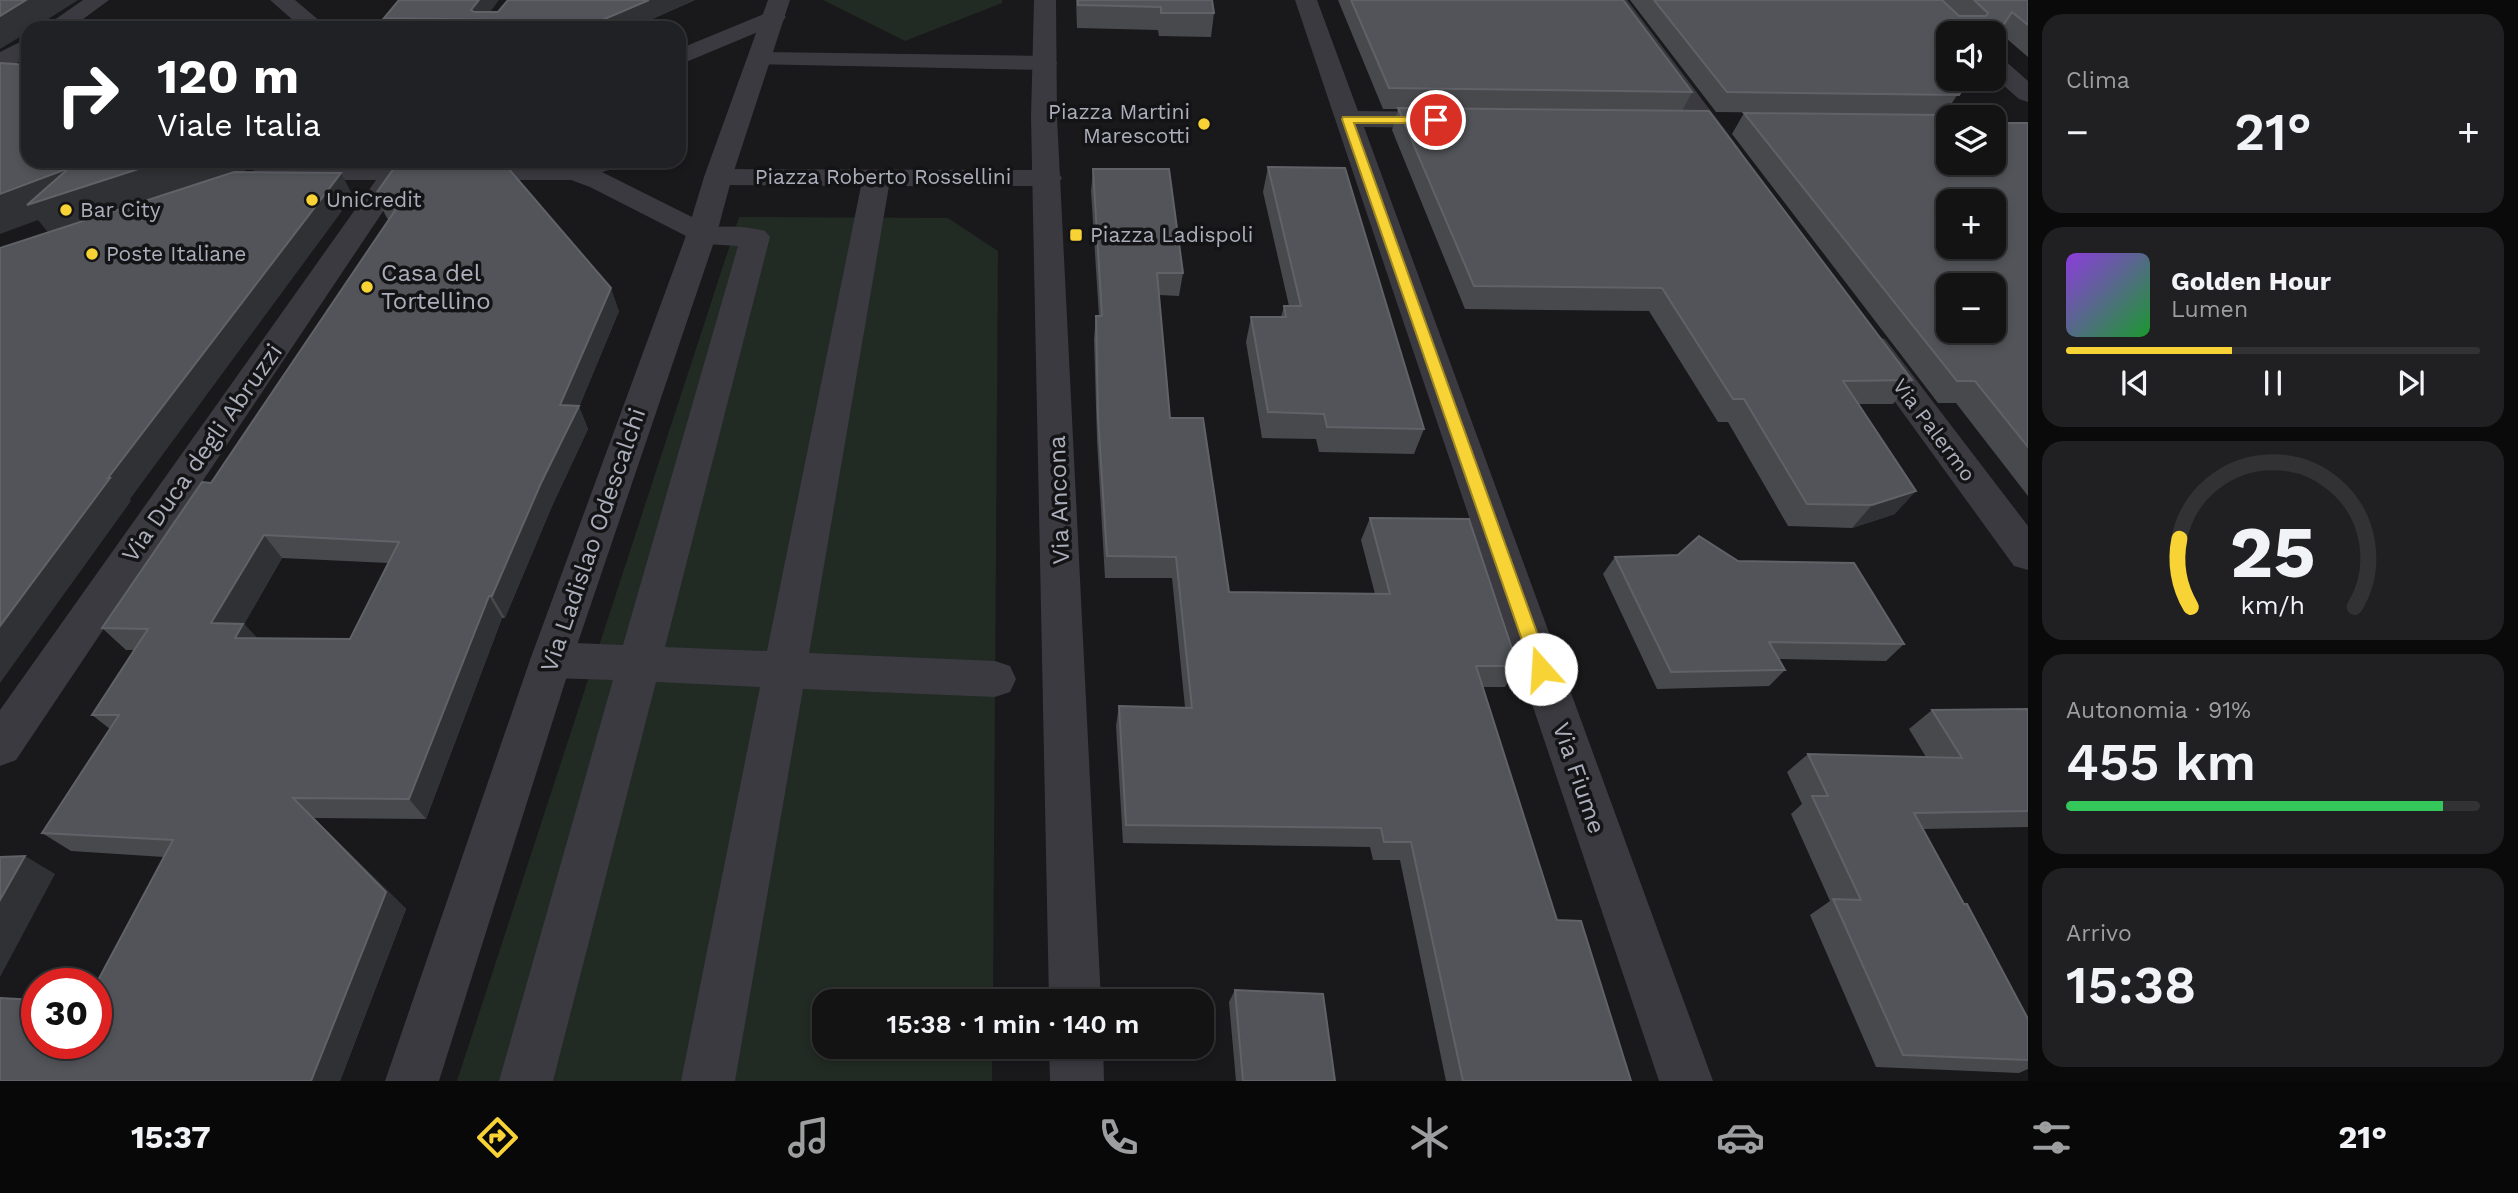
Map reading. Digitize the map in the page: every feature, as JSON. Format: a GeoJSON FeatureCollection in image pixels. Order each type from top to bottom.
{"type":"FeatureCollection","features":[{"type":"Feature","properties":{"kind":"street"},"geometry":{"type":"LineString","coordinates":[[66,21],[98,0]]}},
{"type":"Feature","properties":{"kind":"street"},"geometry":{"type":"LineString","coordinates":[[281,0],[307,21]]}},
{"type":"Feature","properties":{"kind":"street","name":"Via Ancona"},"geometry":{"type":"LineString","coordinates":[[1045,0],[1044,117],[1075,989]]}},
{"type":"Feature","properties":{"kind":"street","name":"Via Fiume"},"geometry":{"type":"LineString","coordinates":[[1306,0],[1686,1081]]}},
{"type":"Feature","properties":{"kind":"street"},"geometry":{"type":"LineString","coordinates":[[1615,0],[1718,123],[1746,178]]}},
{"type":"Feature","properties":{"kind":"street"},"geometry":{"type":"LineString","coordinates":[[686,54],[776,8]]}},
{"type":"Feature","properties":{"kind":"street","name":"Via Ladislao Odescalchi"},"geometry":{"type":"LineString","coordinates":[[412,1081],[551,660],[701,235],[776,8]]}},
{"type":"Feature","properties":{"kind":"street"},"geometry":{"type":"LineString","coordinates":[[0,63],[21,50]]}},
{"type":"Feature","properties":{"kind":"street"},"geometry":{"type":"LineString","coordinates":[[760,59],[1045,63]]}},
{"type":"Feature","properties":{"kind":"street"},"geometry":{"type":"LineString","coordinates":[[2006,74],[2028,93]]}},
{"type":"Feature","properties":{"kind":"street"},"geometry":{"type":"LineString","coordinates":[[1347,119],[1478,121]]}},
{"type":"Feature","properties":{"kind":"street"},"geometry":{"type":"LineString","coordinates":[[1670,122],[1718,123]]}},
{"type":"Feature","properties":{"kind":"street"},"geometry":{"type":"LineString","coordinates":[[205,196],[287,168]]}},
{"type":"Feature","properties":{"kind":"street"},"geometry":{"type":"LineString","coordinates":[[317,168],[335,172],[386,168]]}},
{"type":"Feature","properties":{"kind":"street","name":"Via Duca degli Abruzzi"},"geometry":{"type":"LineString","coordinates":[[0,746],[398,168]]}},
{"type":"Feature","properties":{"kind":"street"},"geometry":{"type":"LineString","coordinates":[[434,168],[574,172],[600,181],[701,235],[755,237],[526,1081]]}},
{"type":"Feature","properties":{"kind":"street"},"geometry":{"type":"LineString","coordinates":[[574,172],[587,168]]}},
{"type":"Feature","properties":{"kind":"street","name":"Piazza Roberto Rossellini"},"geometry":{"type":"LineString","coordinates":[[718,177],[1048,178]]}},
{"type":"Feature","properties":{"kind":"street"},"geometry":{"type":"LineString","coordinates":[[708,1081],[877,177]]}},
{"type":"Feature","properties":{"kind":"street","name":"Via Palermo"},"geometry":{"type":"LineString","coordinates":[[1854,322],[2028,555]]}},
{"type":"Feature","properties":{"kind":"street"},"geometry":{"type":"LineString","coordinates":[[551,660],[995,679]]}},
{"type":"Feature","properties":{"kind":"street"},"geometry":{"type":"LineString","coordinates":[[1076,1059],[1077,1081]]}},
{"type":"Feature","properties":{"kind":"shaded area"},"geometry":{"type":"Polygon","coordinates":[[[823,0],[1002,0],[1002,3],[905,41],[823,0]]]}},
{"type":"Feature","properties":{"kind":"shaded area"},"geometry":{"type":"Polygon","coordinates":[[[739,217],[948,218],[998,251],[993,989],[812,989],[812,1059],[992,1059],[992,1081],[457,1081],[739,217]]]}},
{"type":"Feature","properties":{"kind":"building"},"geometry":{"type":"Polygon","coordinates":[[[0,0],[26,0],[0,16],[0,0]]]}},
{"type":"Feature","properties":{"kind":"building"},"geometry":{"type":"Polygon","coordinates":[[[399,0],[479,0],[471,10],[474,12],[498,12],[508,0],[649,0],[600,21],[384,18],[399,0]]]}},
{"type":"Feature","properties":{"kind":"building"},"geometry":{"type":"Polygon","coordinates":[[[1078,0],[1212,0],[1214,13],[1161,13],[1161,7],[1078,5],[1078,0]]]}},
{"type":"Feature","properties":{"kind":"building"},"geometry":{"type":"Polygon","coordinates":[[[1351,0],[1623,0],[1692,92],[1389,88],[1351,0]]]}},
{"type":"Feature","properties":{"kind":"building"},"geometry":{"type":"Polygon","coordinates":[[[1654,0],[1942,0],[1959,16],[1986,16],[1988,13],[1974,0],[2028,0],[2028,25],[2012,12],[2006,21],[1936,21],[1936,91],[1962,91],[1959,95],[1727,92],[1654,0]]]}},
{"type":"Feature","properties":{"kind":"building"},"geometry":{"type":"Polygon","coordinates":[[[0,63],[21,64],[21,168],[69,168],[0,194],[0,63]]]}},
{"type":"Feature","properties":{"kind":"building"},"geometry":{"type":"Polygon","coordinates":[[[1398,108],[1709,111],[1912,380],[1843,381],[1916,491],[1872,505],[1807,504],[1744,399],[1733,399],[1662,288],[1474,286],[1398,108]]]}},
{"type":"Feature","properties":{"kind":"building"},"geometry":{"type":"Polygon","coordinates":[[[1744,113],[1936,115],[1936,175],[2006,175],[2006,123],[2028,123],[2028,447],[1975,381],[1957,381],[1744,113]]]}},
{"type":"Feature","properties":{"kind":"building"},"geometry":{"type":"Polygon","coordinates":[[[1268,167],[1345,168],[1424,429],[1327,427],[1324,414],[1268,412],[1251,317],[1286,317],[1284,306],[1301,306],[1268,167]]]}},
{"type":"Feature","properties":{"kind":"building"},"geometry":{"type":"Polygon","coordinates":[[[69,168],[141,168],[27,205],[69,168]]]}},
{"type":"Feature","properties":{"kind":"building"},"geometry":{"type":"Polygon","coordinates":[[[394,168],[508,168],[611,288],[560,405],[579,406],[541,483],[492,596],[489,596],[409,799],[293,798],[386,892],[311,1081],[0,1081],[0,998],[21,999],[21,1059],[112,1059],[112,968],[105,968],[173,840],[42,833],[119,715],[92,715],[148,629],[102,628],[202,482],[211,483],[396,209],[375,195],[394,168]],[[264,535],[211,623],[243,624],[235,638],[350,639],[399,542],[264,535]]]}},
{"type":"Feature","properties":{"kind":"building"},"geometry":{"type":"Polygon","coordinates":[[[1093,169],[1169,169],[1183,273],[1157,273],[1170,418],[1203,418],[1229,592],[1390,594],[1370,518],[1469,519],[1518,666],[1476,666],[1557,920],[1581,921],[1631,1081],[1463,1081],[1411,842],[1384,842],[1381,828],[1126,825],[1119,706],[1192,708],[1176,557],[1107,556],[1098,417],[1096,316],[1102,316],[1093,169]]]}},
{"type":"Feature","properties":{"kind":"building"},"geometry":{"type":"Polygon","coordinates":[[[234,172],[341,173],[108,478],[0,626],[0,248],[234,172]]]}},
{"type":"Feature","properties":{"kind":"building"},"geometry":{"type":"Polygon","coordinates":[[[1699,536],[1738,561],[1854,563],[1904,644],[1769,642],[1785,670],[1671,672],[1615,557],[1678,555],[1699,536]]]}},
{"type":"Feature","properties":{"kind":"building"},"geometry":{"type":"Polygon","coordinates":[[[2028,709],[2028,811],[1914,813],[1964,904],[1967,904],[2028,1019],[2028,1060],[1903,1055],[1833,899],[1861,900],[1812,796],[1828,796],[1808,754],[1962,758],[1932,710],[2028,709]]]}},
{"type":"Feature","properties":{"kind":"building"},"geometry":{"type":"Polygon","coordinates":[[[25,856],[0,900],[0,857],[25,856]]]}},
{"type":"Feature","properties":{"kind":"building"},"geometry":{"type":"Polygon","coordinates":[[[1235,990],[1323,994],[1335,1081],[1243,1081],[1235,990]]]}},
{"type":"Feature","properties":{"kind":"place","name":"Piazza Martini Marescotti"},"geometry":{"type":"Point","coordinates":[1204,124]}},
{"type":"Feature","properties":{"kind":"place","name":"UniCredit"},"geometry":{"type":"Point","coordinates":[312,200]}},
{"type":"Feature","properties":{"kind":"place","name":"Bar City"},"geometry":{"type":"Point","coordinates":[66,210]}},
{"type":"Feature","properties":{"kind":"place","name":"Piazza Ladispoli"},"geometry":{"type":"Point","coordinates":[1076,235]}},
{"type":"Feature","properties":{"kind":"place","name":"Poste Italiane"},"geometry":{"type":"Point","coordinates":[92,254]}},
{"type":"Feature","properties":{"kind":"place","name":"Casa del Tortellino"},"geometry":{"type":"Point","coordinates":[367,287]}},
{"type":"Feature","properties":{"kind":"route"},"geometry":{"type":"LineString","coordinates":[[1436,120],[1347,119],[1541,669]]}}]}
